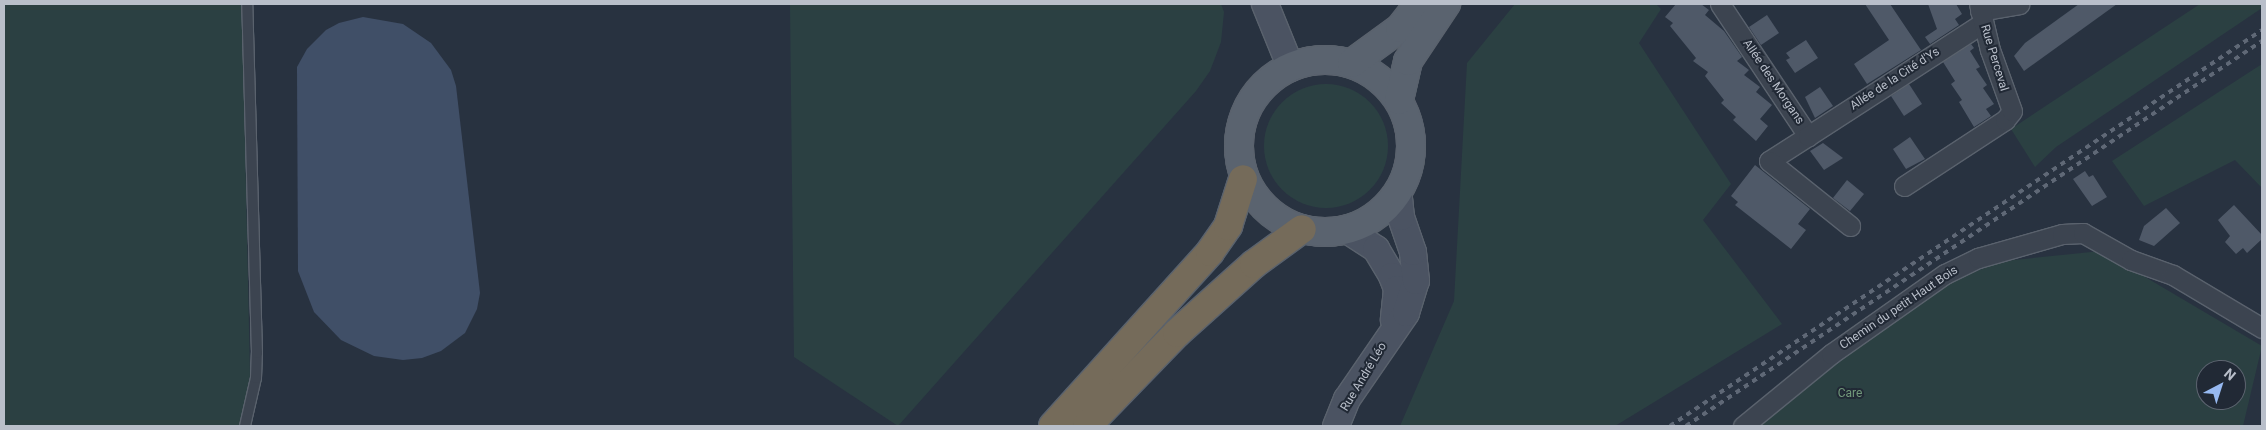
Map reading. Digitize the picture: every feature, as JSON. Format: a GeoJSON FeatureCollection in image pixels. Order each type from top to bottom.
{"type":"FeatureCollection","features":[{"type":"Feature","properties":{"kind":"highway"},"geometry":{"type":"LineString","coordinates":[[1053,426],[1210,252],[1228,226],[1243,179]]}},
{"type":"Feature","properties":{"kind":"highway"},"geometry":{"type":"LineString","coordinates":[[1087,426],[1190,321],[1254,264],[1302,229]]}},
{"type":"Feature","properties":{"kind":"main road"},"geometry":{"type":"LineString","coordinates":[[1352,63],[1400,28],[1419,4]]}},
{"type":"Feature","properties":{"kind":"main road"},"geometry":{"type":"LineString","coordinates":[[1400,100],[1408,61],[1446,4]]}},
{"type":"Feature","properties":{"kind":"main road"},"geometry":{"type":"LineString","coordinates":[[1327,59],[1352,63],[1385,84],[1400,100],[1415,146],[1408,174],[1383,209],[1347,230],[1302,229],[1266,209],[1243,179],[1238,161],[1239,131],[1249,104],[1268,83],[1291,68],[1327,59]]}},
{"type":"Feature","properties":{"kind":"street"},"geometry":{"type":"LineString","coordinates":[[1265,4],[1291,68]]}},
{"type":"Feature","properties":{"kind":"street","name":"Allée des Morgans"},"geometry":{"type":"LineString","coordinates":[[1720,4],[1808,136],[1769,161],[1850,226]]}},
{"type":"Feature","properties":{"kind":"street"},"geometry":{"type":"LineString","coordinates":[[1981,12],[2019,4]]}},
{"type":"Feature","properties":{"kind":"street","name":"Allée de la Cité d'Ys"},"geometry":{"type":"LineString","coordinates":[[1808,136],[1981,12]]}},
{"type":"Feature","properties":{"kind":"street","name":"Rue Perceval"},"geometry":{"type":"LineString","coordinates":[[1904,186],[2005,120],[2012,111],[1981,12]]}},
{"type":"Feature","properties":{"kind":"street","name":"Rue André Léo"},"geometry":{"type":"LineString","coordinates":[[1336,426],[1347,399],[1406,313],[1416,280],[1413,252],[1401,217],[1398,190]]}},
{"type":"Feature","properties":{"kind":"street","name":"Rue André Léo"},"geometry":{"type":"LineString","coordinates":[[1347,230],[1376,249],[1392,276],[1397,289],[1394,328]]}},
{"type":"Feature","properties":{"kind":"street","name":"Chemin du petit Haut Bois"},"geometry":{"type":"LineString","coordinates":[[1742,426],[1854,337],[1945,274],[1978,258],[2062,234],[2083,233],[2132,260],[2173,275],[2262,328]]}},
{"type":"Feature","properties":{"kind":"lane"},"geometry":{"type":"LineString","coordinates":[[244,426],[256,378],[257,352],[246,4]]}},
{"type":"Feature","properties":{"kind":"green space"},"geometry":{"type":"Polygon","coordinates":[[[4,4],[242,4],[250,376],[246,408],[239,426],[4,426],[4,4]]]}},
{"type":"Feature","properties":{"kind":"green space"},"geometry":{"type":"Polygon","coordinates":[[[790,4],[1221,4],[1224,12],[1221,42],[1210,71],[1196,91],[898,426],[794,357],[790,4]]]}},
{"type":"Feature","properties":{"kind":"green space"},"geometry":{"type":"Polygon","coordinates":[[[1515,4],[1656,4],[1661,9],[1639,43],[1731,184],[1703,220],[1782,324],[1615,426],[1400,426],[1454,301],[1467,63],[1515,4]]]}},
{"type":"Feature","properties":{"kind":"green space"},"geometry":{"type":"Polygon","coordinates":[[[2200,4],[2262,4],[2262,8],[2056,147],[2035,167],[2011,129],[2200,4]]]}},
{"type":"Feature","properties":{"kind":"green space"},"geometry":{"type":"Polygon","coordinates":[[[2262,64],[2262,188],[2235,160],[2144,206],[2112,161],[2262,64]]]}},
{"type":"Feature","properties":{"kind":"green space"},"geometry":{"type":"Polygon","coordinates":[[[1326,84],[1350,89],[1361,94],[1370,102],[1378,111],[1383,122],[1388,146],[1383,170],[1378,181],[1370,190],[1361,198],[1350,203],[1326,208],[1302,203],[1291,198],[1282,190],[1274,181],[1269,170],[1264,146],[1269,122],[1274,111],[1282,102],[1291,94],[1302,89],[1326,84]]]}},
{"type":"Feature","properties":{"kind":"green space","name":"Care"},"geometry":{"type":"Polygon","coordinates":[[[2101,251],[2262,346],[2243,426],[1758,426],[1871,336],[1954,279],[2004,261],[2101,251]]]}},
{"type":"Feature","properties":{"kind":"water"},"geometry":{"type":"Polygon","coordinates":[[[363,17],[403,24],[431,43],[451,70],[456,86],[480,293],[477,309],[465,333],[441,351],[422,358],[403,360],[374,356],[341,340],[314,312],[298,271],[297,67],[307,49],[326,30],[339,23],[363,17]]]}},
{"type":"Feature","properties":{"kind":"building"},"geometry":{"type":"Polygon","coordinates":[[[1676,4],[1701,4],[1709,10],[1705,15],[1724,31],[1742,57],[1737,61],[1749,70],[1744,75],[1760,87],[1756,92],[1772,105],[1760,119],[1768,126],[1756,141],[1733,120],[1736,117],[1721,103],[1724,100],[1705,76],[1708,72],[1693,61],[1696,58],[1670,26],[1673,23],[1665,17],[1676,4]]]}},
{"type":"Feature","properties":{"kind":"building"},"geometry":{"type":"Polygon","coordinates":[[[1865,4],[1890,4],[1921,50],[1867,84],[1854,64],[1889,40],[1865,4]]]}},
{"type":"Feature","properties":{"kind":"building"},"geometry":{"type":"Polygon","coordinates":[[[1928,4],[1956,4],[1962,14],[1955,19],[1959,25],[1930,44],[1925,37],[1937,29],[1928,4]]]}},
{"type":"Feature","properties":{"kind":"building"},"geometry":{"type":"Polygon","coordinates":[[[2079,4],[2117,4],[2024,71],[2014,56],[2025,43],[2079,4]]]}},
{"type":"Feature","properties":{"kind":"building"},"geometry":{"type":"Polygon","coordinates":[[[1767,15],[1779,33],[1761,45],[1749,27],[1767,15]]]}},
{"type":"Feature","properties":{"kind":"building"},"geometry":{"type":"Polygon","coordinates":[[[1806,40],[1818,58],[1795,73],[1786,60],[1790,58],[1786,53],[1806,40]]]}},
{"type":"Feature","properties":{"kind":"building"},"geometry":{"type":"Polygon","coordinates":[[[1971,44],[1974,48],[1970,51],[1980,67],[1976,69],[1987,85],[1983,88],[1994,104],[1986,109],[1991,116],[1974,127],[1959,102],[1962,100],[1951,84],[1955,81],[1943,62],[1971,44]]]}},
{"type":"Feature","properties":{"kind":"building"},"geometry":{"type":"Polygon","coordinates":[[[1909,84],[1922,104],[1904,116],[1891,96],[1909,84]]]}},
{"type":"Feature","properties":{"kind":"building"},"geometry":{"type":"Polygon","coordinates":[[[1820,87],[1833,106],[1815,118],[1805,97],[1820,87]]]}},
{"type":"Feature","properties":{"kind":"building"},"geometry":{"type":"Polygon","coordinates":[[[1910,137],[1925,159],[1906,169],[1893,149],[1910,137]]]}},
{"type":"Feature","properties":{"kind":"building"},"geometry":{"type":"Polygon","coordinates":[[[1823,143],[1843,158],[1824,170],[1810,151],[1823,143]]]}},
{"type":"Feature","properties":{"kind":"building"},"geometry":{"type":"Polygon","coordinates":[[[1755,165],[1810,209],[1798,224],[1806,230],[1791,249],[1735,205],[1738,202],[1731,196],[1755,165]]]}},
{"type":"Feature","properties":{"kind":"building"},"geometry":{"type":"Polygon","coordinates":[[[2085,171],[2089,177],[2093,175],[2107,197],[2092,206],[2073,179],[2085,171]]]}},
{"type":"Feature","properties":{"kind":"building"},"geometry":{"type":"Polygon","coordinates":[[[1847,180],[1864,194],[1850,211],[1833,198],[1847,180]]]}},
{"type":"Feature","properties":{"kind":"building"},"geometry":{"type":"Polygon","coordinates":[[[2234,205],[2262,235],[2262,239],[2247,253],[2243,248],[2236,254],[2225,242],[2230,236],[2218,220],[2234,205]]]}},
{"type":"Feature","properties":{"kind":"building"},"geometry":{"type":"Polygon","coordinates":[[[2166,208],[2180,223],[2154,246],[2139,240],[2144,226],[2166,208]]]}},
{"type":"Feature","properties":{"kind":"railway"},"geometry":{"type":"LineString","coordinates":[[1670,426],[2262,30]]}},
{"type":"Feature","properties":{"kind":"railway"},"geometry":{"type":"LineString","coordinates":[[1686,426],[2262,41]]}}]}
